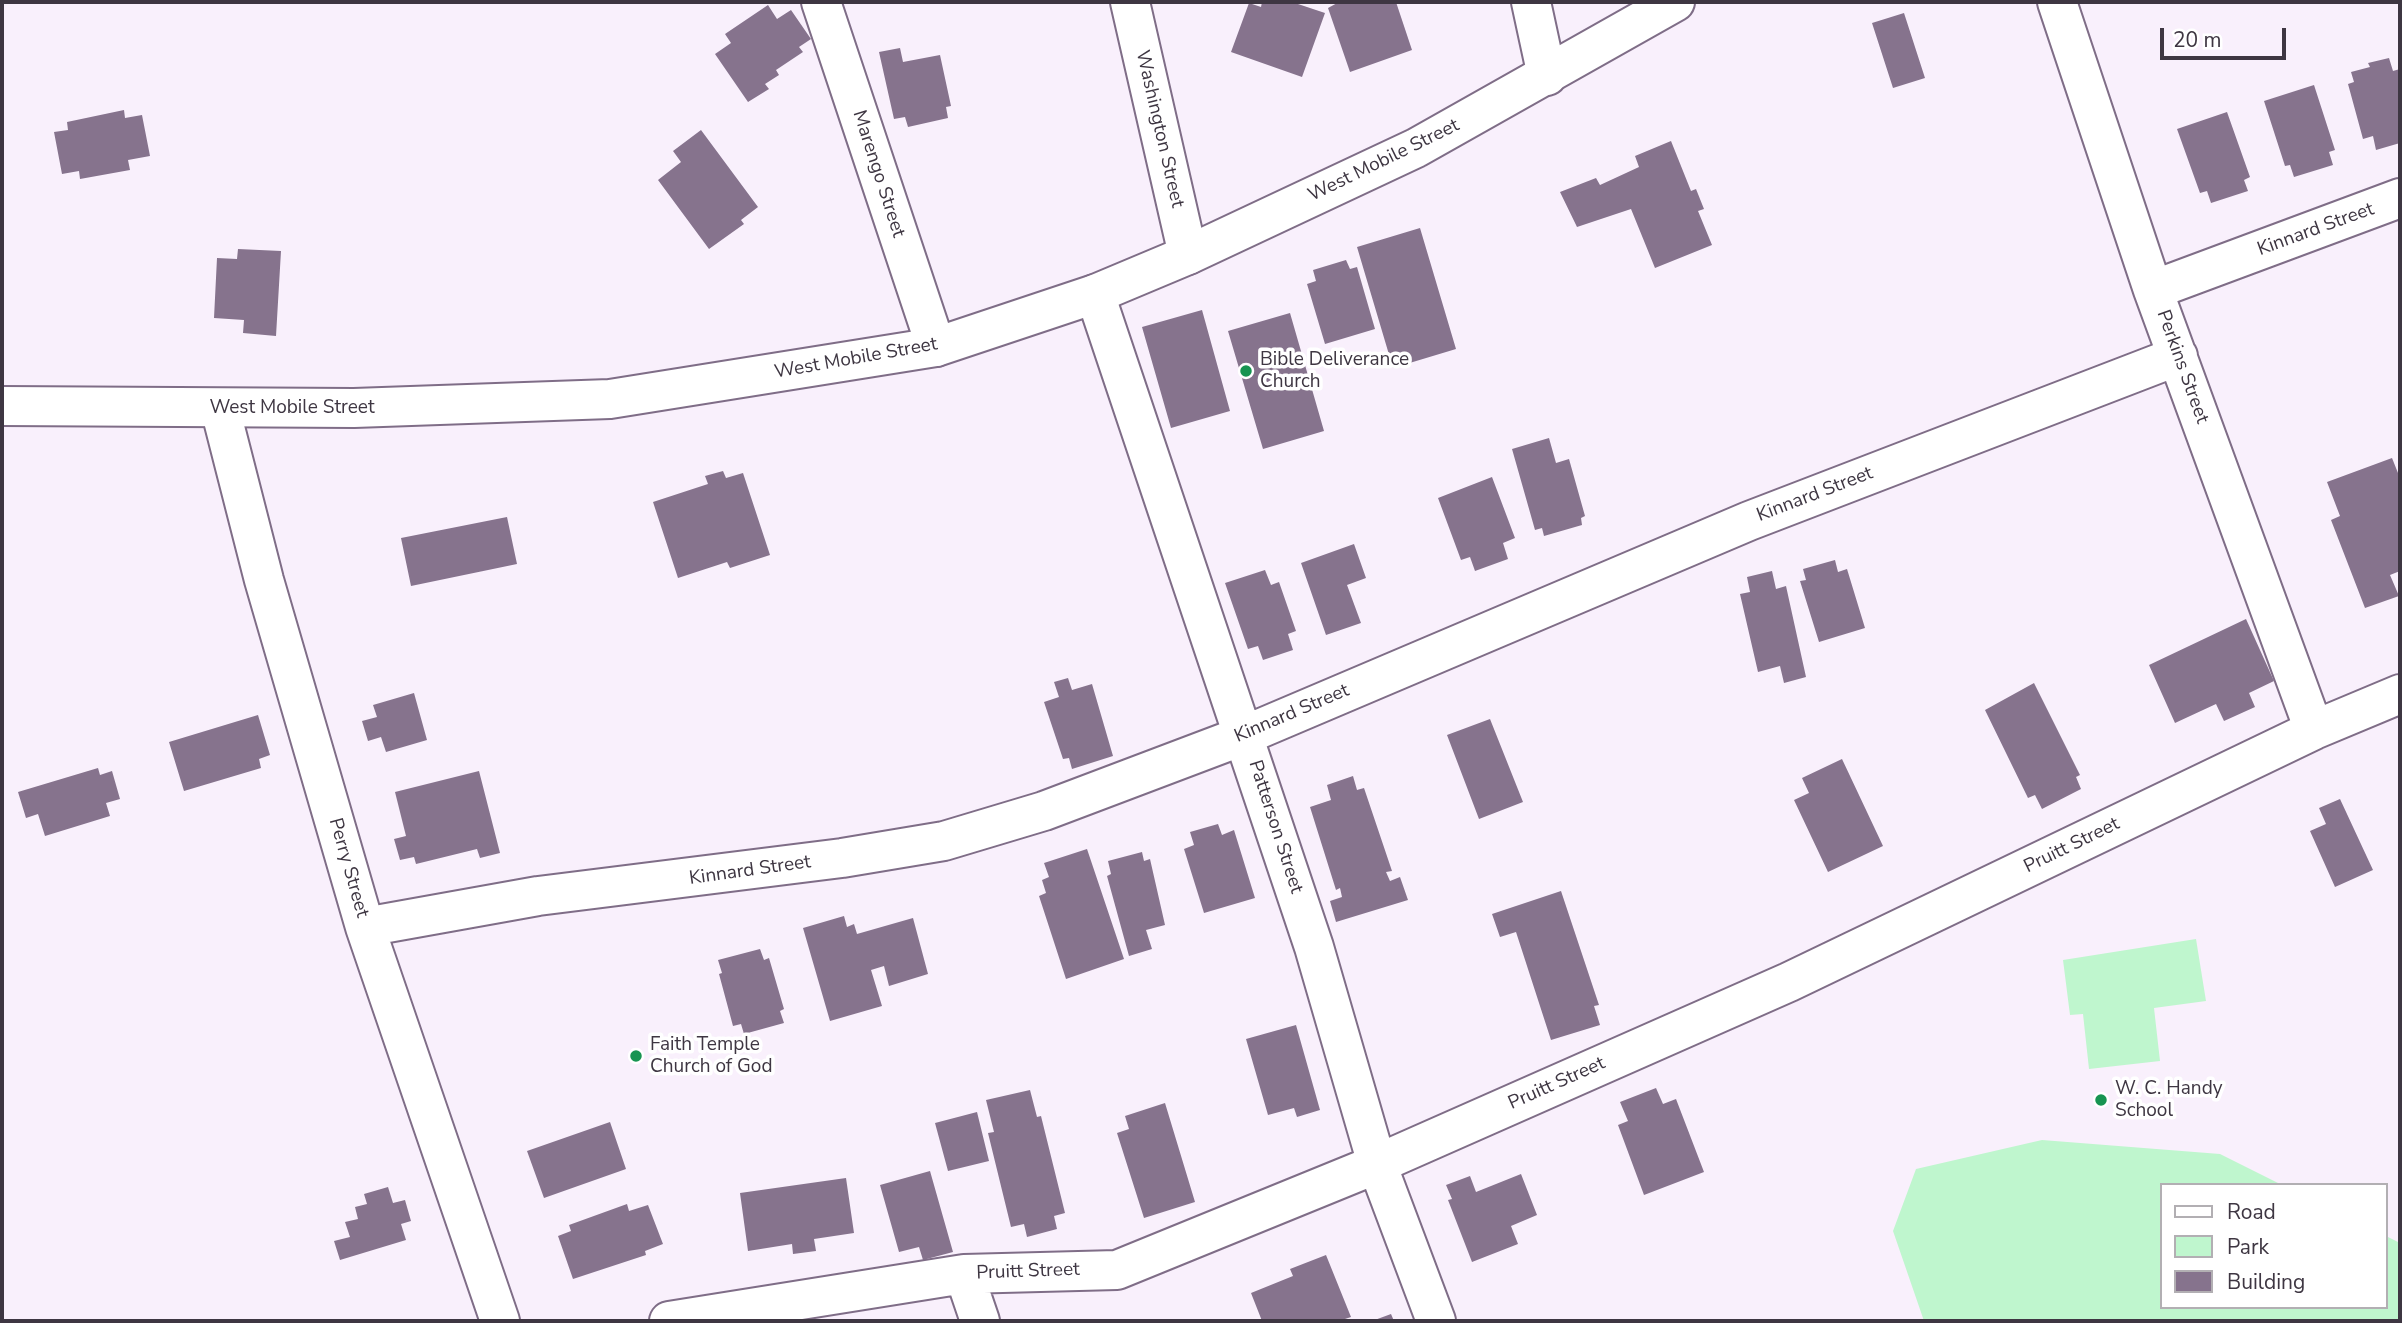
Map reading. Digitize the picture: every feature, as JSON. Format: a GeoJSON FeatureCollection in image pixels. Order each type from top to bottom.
{"type":"FeatureCollection","features":[{"type":"Feature","properties":{"kind":"street","name":"Marengo Street"},"geometry":{"type":"LineString","coordinates":[[821,2],[936,347]]}},
{"type":"Feature","properties":{"kind":"street","name":"Washington Street"},"geometry":{"type":"LineString","coordinates":[[1130,2],[1188,255]]}},
{"type":"Feature","properties":{"kind":"street"},"geometry":{"type":"LineString","coordinates":[[1531,2],[1547,76]]}},
{"type":"Feature","properties":{"kind":"street","name":"West Mobile Street"},"geometry":{"type":"LineString","coordinates":[[2,406],[354,408],[610,399],[936,347],[1095,294],[1188,255],[1416,148],[1675,2]]}},
{"type":"Feature","properties":{"kind":"street","name":"Perkins Street"},"geometry":{"type":"LineString","coordinates":[[2057,2],[2153,290],[2314,730]]}},
{"type":"Feature","properties":{"kind":"street","name":"Kinnard Street"},"geometry":{"type":"LineString","coordinates":[[2153,290],[2400,198]]}},
{"type":"Feature","properties":{"kind":"street","name":"Patterson Street"},"geometry":{"type":"LineString","coordinates":[[1095,294],[1314,947],[1377,1164],[1436,1321]]}},
{"type":"Feature","properties":{"kind":"street","name":"Kinnard Street"},"geometry":{"type":"LineString","coordinates":[[366,927],[538,896],[690,879],[944,841],[1044,811],[1245,735],[1749,521],[2178,356]]}},
{"type":"Feature","properties":{"kind":"street","name":"Perry Street"},"geometry":{"type":"LineString","coordinates":[[220,408],[264,580],[366,927],[500,1321]]}},
{"type":"Feature","properties":{"kind":"street","name":"Pruitt Street"},"geometry":{"type":"LineString","coordinates":[[669,1321],[964,1274],[1117,1270],[1377,1164],[1789,982],[2314,730],[2400,694]]}},
{"type":"Feature","properties":{"kind":"street"},"geometry":{"type":"LineString","coordinates":[[964,1274],[980,1321]]}},
{"type":"Feature","properties":{"kind":"green space"},"geometry":{"type":"Polygon","coordinates":[[[2196,939],[2206,1001],[2154,1008],[2160,1061],[2089,1069],[2083,1014],[2070,1015],[2063,960],[2196,939]]]}},
{"type":"Feature","properties":{"kind":"green space"},"geometry":{"type":"Polygon","coordinates":[[[2042,1140],[2220,1154],[2278,1183],[2160,1183],[2160,1309],[2388,1309],[2388,1237],[2400,1243],[2400,1321],[1924,1321],[1893,1231],[1916,1169],[2042,1140]]]}},
{"type":"Feature","properties":{"kind":"building"},"geometry":{"type":"Polygon","coordinates":[[[1262,2],[1292,2],[1325,13],[1302,77],[1231,52],[1249,3],[1261,7],[1262,2]]]}},
{"type":"Feature","properties":{"kind":"building"},"geometry":{"type":"Polygon","coordinates":[[[1339,2],[1396,2],[1412,50],[1350,72],[1328,8],[1339,2]]]}},
{"type":"Feature","properties":{"kind":"building"},"geometry":{"type":"Polygon","coordinates":[[[768,5],[777,19],[791,10],[811,39],[799,47],[803,52],[776,70],[779,75],[765,84],[769,89],[748,102],[715,54],[731,43],[725,34],[768,5]]]}},
{"type":"Feature","properties":{"kind":"building"},"geometry":{"type":"Polygon","coordinates":[[[1904,13],[1925,78],[1893,88],[1872,23],[1904,13]]]}},
{"type":"Feature","properties":{"kind":"building"},"geometry":{"type":"Polygon","coordinates":[[[900,48],[903,62],[940,55],[951,106],[946,107],[948,118],[908,127],[905,117],[894,119],[879,52],[900,48]]]}},
{"type":"Feature","properties":{"kind":"building"},"geometry":{"type":"Polygon","coordinates":[[[2389,58],[2393,71],[2400,69],[2400,143],[2376,150],[2373,136],[2363,139],[2348,84],[2354,82],[2351,72],[2370,67],[2368,63],[2389,58]]]}},
{"type":"Feature","properties":{"kind":"building"},"geometry":{"type":"Polygon","coordinates":[[[2314,85],[2335,150],[2329,152],[2333,165],[2294,177],[2290,165],[2285,166],[2264,101],[2314,85]]]}},
{"type":"Feature","properties":{"kind":"building"},"geometry":{"type":"Polygon","coordinates":[[[124,110],[125,118],[142,115],[150,156],[128,160],[130,170],[80,179],[79,171],[62,174],[54,132],[68,130],[67,122],[124,110]]]}},
{"type":"Feature","properties":{"kind":"building"},"geometry":{"type":"Polygon","coordinates":[[[2227,112],[2250,177],[2244,180],[2248,191],[2211,203],[2207,191],[2200,193],[2177,129],[2227,112]]]}},
{"type":"Feature","properties":{"kind":"building"},"geometry":{"type":"Polygon","coordinates":[[[701,130],[758,207],[741,220],[744,224],[709,249],[658,180],[681,162],[673,151],[701,130]]]}},
{"type":"Feature","properties":{"kind":"building"},"geometry":{"type":"Polygon","coordinates":[[[1671,141],[1691,191],[1696,189],[1704,209],[1698,211],[1712,245],[1655,268],[1631,209],[1577,227],[1560,192],[1596,178],[1600,185],[1639,167],[1635,156],[1671,141]]]}},
{"type":"Feature","properties":{"kind":"building"},"geometry":{"type":"Polygon","coordinates":[[[1420,228],[1456,349],[1393,368],[1357,247],[1420,228]]]}},
{"type":"Feature","properties":{"kind":"building"},"geometry":{"type":"Polygon","coordinates":[[[238,249],[281,251],[276,336],[243,333],[244,320],[214,318],[217,258],[237,259],[238,249]]]}},
{"type":"Feature","properties":{"kind":"building"},"geometry":{"type":"Polygon","coordinates":[[[1346,260],[1350,269],[1357,267],[1375,329],[1325,344],[1307,284],[1316,281],[1313,270],[1346,260]]]}},
{"type":"Feature","properties":{"kind":"building"},"geometry":{"type":"Polygon","coordinates":[[[1202,310],[1230,411],[1171,428],[1142,327],[1202,310]]]}},
{"type":"Feature","properties":{"kind":"building"},"geometry":{"type":"Polygon","coordinates":[[[1290,313],[1324,431],[1263,449],[1228,331],[1290,313]]]}},
{"type":"Feature","properties":{"kind":"building"},"geometry":{"type":"Polygon","coordinates":[[[1549,438],[1556,463],[1569,459],[1585,516],[1581,518],[1582,525],[1544,536],[1542,528],[1535,530],[1512,449],[1549,438]]]}},
{"type":"Feature","properties":{"kind":"building"},"geometry":{"type":"Polygon","coordinates":[[[2392,458],[2400,478],[2400,571],[2390,575],[2399,596],[2365,608],[2331,520],[2340,516],[2327,482],[2392,458]]]}},
{"type":"Feature","properties":{"kind":"building"},"geometry":{"type":"Polygon","coordinates":[[[723,471],[726,478],[743,473],[770,555],[730,568],[727,562],[678,578],[653,502],[708,484],[705,476],[723,471]]]}},
{"type":"Feature","properties":{"kind":"building"},"geometry":{"type":"Polygon","coordinates":[[[1492,477],[1515,538],[1503,543],[1508,559],[1475,571],[1470,557],[1461,560],[1438,498],[1492,477]]]}},
{"type":"Feature","properties":{"kind":"building"},"geometry":{"type":"Polygon","coordinates":[[[507,517],[517,564],[411,586],[401,538],[507,517]]]}},
{"type":"Feature","properties":{"kind":"building"},"geometry":{"type":"Polygon","coordinates":[[[1354,544],[1366,578],[1347,585],[1361,623],[1326,635],[1301,563],[1354,544]]]}},
{"type":"Feature","properties":{"kind":"building"},"geometry":{"type":"Polygon","coordinates":[[[1835,560],[1838,572],[1847,569],[1865,628],[1819,642],[1800,581],[1806,580],[1803,569],[1835,560]]]}},
{"type":"Feature","properties":{"kind":"building"},"geometry":{"type":"Polygon","coordinates":[[[1265,570],[1271,585],[1279,582],[1296,631],[1288,634],[1293,650],[1263,660],[1258,646],[1248,649],[1225,583],[1265,570]]]}},
{"type":"Feature","properties":{"kind":"building"},"geometry":{"type":"Polygon","coordinates":[[[1772,571],[1776,589],[1786,586],[1806,677],[1784,683],[1780,666],[1758,672],[1740,594],[1750,592],[1747,577],[1772,571]]]}},
{"type":"Feature","properties":{"kind":"building"},"geometry":{"type":"Polygon","coordinates":[[[2246,619],[2274,681],[2249,693],[2255,707],[2224,721],[2216,704],[2175,723],[2149,665],[2246,619]]]}},
{"type":"Feature","properties":{"kind":"building"},"geometry":{"type":"Polygon","coordinates":[[[1068,678],[1072,690],[1092,684],[1113,756],[1072,769],[1069,758],[1063,759],[1044,702],[1059,697],[1054,682],[1068,678]]]}},
{"type":"Feature","properties":{"kind":"building"},"geometry":{"type":"Polygon","coordinates":[[[2034,683],[2080,775],[2076,777],[2081,789],[2042,809],[2035,795],[2028,798],[1985,710],[2034,683]]]}},
{"type":"Feature","properties":{"kind":"building"},"geometry":{"type":"Polygon","coordinates":[[[414,693],[427,740],[386,752],[381,737],[368,741],[362,721],[377,717],[373,705],[414,693]]]}},
{"type":"Feature","properties":{"kind":"building"},"geometry":{"type":"Polygon","coordinates":[[[258,715],[270,755],[259,759],[261,768],[184,791],[169,742],[258,715]]]}},
{"type":"Feature","properties":{"kind":"building"},"geometry":{"type":"Polygon","coordinates":[[[1490,719],[1523,802],[1479,819],[1447,735],[1490,719]]]}},
{"type":"Feature","properties":{"kind":"building"},"geometry":{"type":"Polygon","coordinates":[[[1842,759],[1883,846],[1828,872],[1794,800],[1809,793],[1802,778],[1842,759]]]}},
{"type":"Feature","properties":{"kind":"building"},"geometry":{"type":"Polygon","coordinates":[[[98,768],[100,775],[112,771],[120,799],[106,803],[110,816],[45,836],[38,814],[26,818],[18,792],[98,768]]]}},
{"type":"Feature","properties":{"kind":"building"},"geometry":{"type":"Polygon","coordinates":[[[479,771],[500,853],[480,858],[477,849],[416,864],[414,857],[400,860],[394,839],[406,836],[395,792],[479,771]]]}},
{"type":"Feature","properties":{"kind":"building"},"geometry":{"type":"Polygon","coordinates":[[[1353,776],[1357,790],[1364,788],[1392,871],[1386,872],[1390,881],[1400,877],[1408,900],[1336,922],[1330,901],[1342,897],[1340,888],[1336,890],[1310,807],[1331,800],[1327,785],[1353,776]]]}},
{"type":"Feature","properties":{"kind":"building"},"geometry":{"type":"Polygon","coordinates":[[[2340,799],[2373,870],[2335,887],[2310,831],[2326,824],[2319,808],[2340,799]]]}},
{"type":"Feature","properties":{"kind":"building"},"geometry":{"type":"Polygon","coordinates":[[[1218,824],[1222,835],[1234,830],[1255,898],[1204,913],[1184,849],[1194,845],[1190,832],[1218,824]]]}},
{"type":"Feature","properties":{"kind":"building"},"geometry":{"type":"Polygon","coordinates":[[[1087,849],[1124,959],[1066,979],[1039,896],[1046,893],[1042,880],[1049,877],[1044,863],[1087,849]]]}},
{"type":"Feature","properties":{"kind":"building"},"geometry":{"type":"Polygon","coordinates":[[[1142,852],[1144,861],[1150,859],[1165,925],[1146,930],[1152,949],[1129,956],[1107,876],[1111,874],[1108,861],[1142,852]]]}},
{"type":"Feature","properties":{"kind":"building"},"geometry":{"type":"Polygon","coordinates":[[[1561,891],[1599,1005],[1594,1006],[1600,1025],[1551,1040],[1516,932],[1500,937],[1492,914],[1561,891]]]}},
{"type":"Feature","properties":{"kind":"building"},"geometry":{"type":"Polygon","coordinates":[[[844,916],[847,927],[854,924],[857,934],[913,918],[928,974],[889,986],[884,966],[871,970],[882,1006],[830,1021],[803,928],[844,916]]]}},
{"type":"Feature","properties":{"kind":"building"},"geometry":{"type":"Polygon","coordinates":[[[760,949],[764,960],[769,958],[784,1009],[780,1011],[784,1023],[744,1034],[741,1024],[733,1026],[719,974],[722,973],[718,960],[760,949]]]}},
{"type":"Feature","properties":{"kind":"building"},"geometry":{"type":"Polygon","coordinates":[[[1296,1025],[1320,1110],[1297,1117],[1294,1108],[1268,1115],[1246,1039],[1296,1025]]]}},
{"type":"Feature","properties":{"kind":"building"},"geometry":{"type":"Polygon","coordinates":[[[1656,1088],[1663,1104],[1676,1099],[1704,1172],[1644,1195],[1618,1125],[1628,1121],[1620,1102],[1656,1088]]]}},
{"type":"Feature","properties":{"kind":"building"},"geometry":{"type":"Polygon","coordinates":[[[1030,1090],[1037,1117],[1041,1116],[1065,1213],[1054,1216],[1057,1229],[1027,1237],[1024,1224],[1011,1227],[988,1133],[994,1132],[986,1100],[1030,1090]]]}},
{"type":"Feature","properties":{"kind":"building"},"geometry":{"type":"Polygon","coordinates":[[[1165,1103],[1195,1202],[1144,1218],[1117,1133],[1129,1129],[1125,1116],[1165,1103]]]}},
{"type":"Feature","properties":{"kind":"building"},"geometry":{"type":"Polygon","coordinates":[[[977,1112],[989,1161],[948,1171],[935,1123],[977,1112]]]}},
{"type":"Feature","properties":{"kind":"building"},"geometry":{"type":"Polygon","coordinates":[[[610,1122],[626,1169],[544,1198],[527,1151],[610,1122]]]}},
{"type":"Feature","properties":{"kind":"building"},"geometry":{"type":"Polygon","coordinates":[[[930,1171],[953,1252],[923,1260],[919,1247],[899,1252],[880,1185],[930,1171]]]}},
{"type":"Feature","properties":{"kind":"building"},"geometry":{"type":"Polygon","coordinates":[[[1521,1174],[1537,1215],[1511,1226],[1518,1244],[1472,1262],[1448,1200],[1452,1199],[1446,1185],[1470,1176],[1476,1192],[1521,1174]]]}},
{"type":"Feature","properties":{"kind":"building"},"geometry":{"type":"Polygon","coordinates":[[[846,1178],[854,1233],[814,1239],[816,1251],[793,1254],[792,1244],[748,1251],[740,1193],[846,1178]]]}},
{"type":"Feature","properties":{"kind":"building"},"geometry":{"type":"Polygon","coordinates":[[[388,1187],[393,1203],[405,1200],[411,1221],[401,1224],[406,1240],[340,1260],[334,1241],[350,1237],[345,1222],[358,1219],[355,1207],[367,1204],[364,1194],[388,1187]]]}},
{"type":"Feature","properties":{"kind":"building"},"geometry":{"type":"Polygon","coordinates":[[[627,1204],[629,1211],[648,1205],[663,1244],[645,1251],[646,1255],[573,1279],[558,1236],[571,1231],[569,1225],[627,1204]]]}},
{"type":"Feature","properties":{"kind":"building"},"geometry":{"type":"Polygon","coordinates":[[[1326,1255],[1351,1317],[1339,1321],[1262,1321],[1251,1293],[1293,1276],[1290,1269],[1326,1255]]]}},
{"type":"Feature","properties":{"kind":"building"},"geometry":{"type":"Polygon","coordinates":[[[1391,1314],[1394,1321],[1372,1321],[1391,1314]]]}},
{"type":"Feature","properties":{"kind":"place","name":"Bible Deliverance Church"},"geometry":{"type":"Point","coordinates":[1246,371]}},
{"type":"Feature","properties":{"kind":"place","name":"Faith Temple Church of God"},"geometry":{"type":"Point","coordinates":[636,1056]}},
{"type":"Feature","properties":{"kind":"place","name":"W. C. Handy School"},"geometry":{"type":"Point","coordinates":[2101,1100]}}]}
